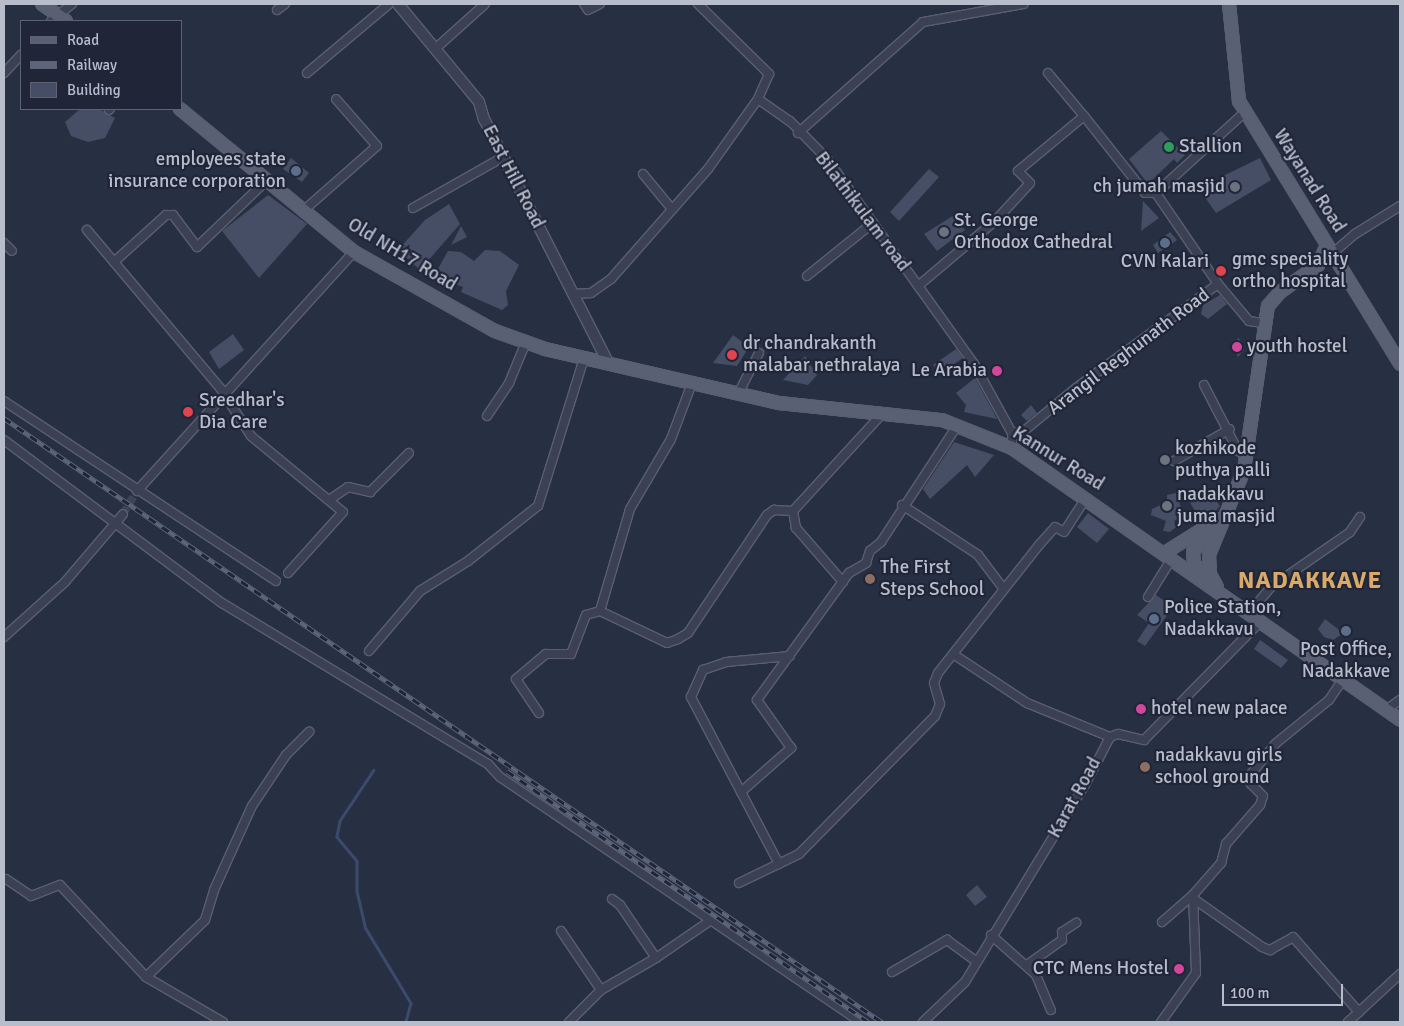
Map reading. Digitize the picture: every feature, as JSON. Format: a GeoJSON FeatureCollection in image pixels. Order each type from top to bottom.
{"type":"FeatureCollection","features":[{"type":"Feature","properties":{"kind":"main road"},"geometry":{"type":"LineString","coordinates":[[42,4],[58,19]]}},
{"type":"Feature","properties":{"kind":"main road","name":"Wayanad Road"},"geometry":{"type":"LineString","coordinates":[[1229,4],[1239,101],[1400,364]]}},
{"type":"Feature","properties":{"kind":"main road","name":"Old NH17 Road"},"geometry":{"type":"LineString","coordinates":[[181,110],[354,252],[495,331],[526,342],[609,364]]}},
{"type":"Feature","properties":{"kind":"main road"},"geometry":{"type":"LineString","coordinates":[[1212,585],[1194,563],[1193,552],[1224,513],[1244,470],[1263,323],[1268,306],[1280,292],[1318,266],[1330,249]]}},
{"type":"Feature","properties":{"kind":"main road"},"geometry":{"type":"LineString","coordinates":[[1318,266],[1332,264],[1344,270]]}},
{"type":"Feature","properties":{"kind":"main road","name":"Kannur Road"},"geometry":{"type":"LineString","coordinates":[[609,364],[778,404],[942,420],[1012,448],[1169,554],[1342,681],[1400,720]]}},
{"type":"Feature","properties":{"kind":"main road"},"geometry":{"type":"LineString","coordinates":[[1169,554],[1224,513]]}},
{"type":"Feature","properties":{"kind":"street"},"geometry":{"type":"LineString","coordinates":[[58,19],[72,4]]}},
{"type":"Feature","properties":{"kind":"street"},"geometry":{"type":"LineString","coordinates":[[277,10],[285,4]]}},
{"type":"Feature","properties":{"kind":"street"},"geometry":{"type":"LineString","coordinates":[[307,72],[389,4]]}},
{"type":"Feature","properties":{"kind":"street","name":"East Hill Road"},"geometry":{"type":"LineString","coordinates":[[398,4],[479,102],[503,156],[609,364]]}},
{"type":"Feature","properties":{"kind":"street"},"geometry":{"type":"LineString","coordinates":[[435,49],[485,4]]}},
{"type":"Feature","properties":{"kind":"street"},"geometry":{"type":"LineString","coordinates":[[584,4],[588,10],[600,4]]}},
{"type":"Feature","properties":{"kind":"street"},"geometry":{"type":"LineString","coordinates":[[573,294],[590,292],[611,279],[671,208],[708,169],[758,99],[769,74],[698,4]]}},
{"type":"Feature","properties":{"kind":"street"},"geometry":{"type":"LineString","coordinates":[[982,4],[988,11]]}},
{"type":"Feature","properties":{"kind":"street"},"geometry":{"type":"LineString","coordinates":[[798,133],[923,22],[1023,4]]}},
{"type":"Feature","properties":{"kind":"street"},"geometry":{"type":"LineString","coordinates":[[4,73],[20,56]]}},
{"type":"Feature","properties":{"kind":"street"},"geometry":{"type":"LineString","coordinates":[[1048,73],[1145,192],[1156,192],[1245,112]]}},
{"type":"Feature","properties":{"kind":"street"},"geometry":{"type":"LineString","coordinates":[[303,211],[377,146],[336,99]]}},
{"type":"Feature","properties":{"kind":"street","name":"Bilathikulam road"},"geometry":{"type":"LineString","coordinates":[[758,99],[790,122],[798,133],[828,160],[974,364],[1012,433],[1012,448]]}},
{"type":"Feature","properties":{"kind":"street"},"geometry":{"type":"LineString","coordinates":[[918,286],[996,220],[1030,182],[1018,171],[1084,116]]}},
{"type":"Feature","properties":{"kind":"street"},"geometry":{"type":"LineString","coordinates":[[413,208],[503,156]]}},
{"type":"Feature","properties":{"kind":"street"},"geometry":{"type":"LineString","coordinates":[[643,174],[671,208]]}},
{"type":"Feature","properties":{"kind":"street"},"geometry":{"type":"LineString","coordinates":[[114,262],[166,215],[173,215],[197,247],[266,181]]}},
{"type":"Feature","properties":{"kind":"street"},"geometry":{"type":"LineString","coordinates":[[1156,192],[1218,284]]}},
{"type":"Feature","properties":{"kind":"street"},"geometry":{"type":"LineString","coordinates":[[1330,249],[1400,206]]}},
{"type":"Feature","properties":{"kind":"street"},"geometry":{"type":"LineString","coordinates":[[808,276],[872,223]]}},
{"type":"Feature","properties":{"kind":"street"},"geometry":{"type":"LineString","coordinates":[[87,230],[225,394],[251,436],[343,512],[288,573]]}},
{"type":"Feature","properties":{"kind":"street"},"geometry":{"type":"LineString","coordinates":[[4,242],[12,250]]}},
{"type":"Feature","properties":{"kind":"street"},"geometry":{"type":"LineString","coordinates":[[137,491],[354,252]]}},
{"type":"Feature","properties":{"kind":"street","name":"Arangil Reghunath Road"},"geometry":{"type":"LineString","coordinates":[[1012,433],[1024,431],[1076,388],[1218,284],[1249,321],[1263,323]]}},
{"type":"Feature","properties":{"kind":"street"},"geometry":{"type":"LineString","coordinates":[[487,416],[509,383],[526,342]]}},
{"type":"Feature","properties":{"kind":"street"},"geometry":{"type":"LineString","coordinates":[[738,394],[759,353]]}},
{"type":"Feature","properties":{"kind":"street"},"geometry":{"type":"LineString","coordinates":[[369,651],[420,591],[468,561],[538,506],[584,358]]}},
{"type":"Feature","properties":{"kind":"street"},"geometry":{"type":"LineString","coordinates":[[600,611],[630,509],[671,439],[692,383]]}},
{"type":"Feature","properties":{"kind":"street"},"geometry":{"type":"LineString","coordinates":[[1204,384],[1230,429],[1238,451],[1246,455]]}},
{"type":"Feature","properties":{"kind":"street"},"geometry":{"type":"LineString","coordinates":[[4,401],[137,491],[276,581]]}},
{"type":"Feature","properties":{"kind":"street"},"geometry":{"type":"LineString","coordinates":[[793,511],[882,414]]}},
{"type":"Feature","properties":{"kind":"street"},"geometry":{"type":"LineString","coordinates":[[741,792],[791,748],[757,700],[849,574],[866,563],[870,550],[881,542],[902,505],[957,426]]}},
{"type":"Feature","properties":{"kind":"street"},"geometry":{"type":"LineString","coordinates":[[1174,461],[1230,429]]}},
{"type":"Feature","properties":{"kind":"street"},"geometry":{"type":"LineString","coordinates":[[4,440],[222,603],[488,764],[500,777],[860,1022]]}},
{"type":"Feature","properties":{"kind":"street"},"geometry":{"type":"LineString","coordinates":[[329,500],[348,487],[370,492],[409,454]]}},
{"type":"Feature","properties":{"kind":"street"},"geometry":{"type":"LineString","coordinates":[[739,883],[799,854],[935,716],[940,704],[934,683],[953,654],[1003,588],[1055,527],[1064,532],[1086,498]]}},
{"type":"Feature","properties":{"kind":"street"},"geometry":{"type":"LineString","coordinates":[[902,505],[978,555],[1003,588]]}},
{"type":"Feature","properties":{"kind":"street"},"geometry":{"type":"LineString","coordinates":[[539,713],[516,679],[546,654],[571,654],[586,615],[600,611],[667,643],[678,640],[688,633],[767,515],[774,510],[793,511]]}},
{"type":"Feature","properties":{"kind":"street"},"geometry":{"type":"LineString","coordinates":[[793,511],[796,528],[843,582]]}},
{"type":"Feature","properties":{"kind":"street"},"geometry":{"type":"LineString","coordinates":[[4,637],[66,582],[123,514]]}},
{"type":"Feature","properties":{"kind":"street"},"geometry":{"type":"LineString","coordinates":[[1250,612],[1271,587],[1350,532],[1360,517]]}},
{"type":"Feature","properties":{"kind":"street"},"geometry":{"type":"LineString","coordinates":[[1148,596],[1169,554]]}},
{"type":"Feature","properties":{"kind":"street","name":"Karat Road"},"geometry":{"type":"LineString","coordinates":[[923,1022],[965,982],[991,935],[1085,786],[1110,737],[1118,734],[1144,740],[1261,621]]}},
{"type":"Feature","properties":{"kind":"street"},"geometry":{"type":"LineString","coordinates":[[953,654],[1027,703],[1110,737]]}},
{"type":"Feature","properties":{"kind":"street"},"geometry":{"type":"LineString","coordinates":[[779,864],[691,696],[703,670],[726,662],[790,656]]}},
{"type":"Feature","properties":{"kind":"street"},"geometry":{"type":"LineString","coordinates":[[1162,922],[1193,897],[1221,863],[1226,844],[1260,806],[1264,796],[1252,784],[1251,774],[1275,744],[1329,700],[1342,681]]}},
{"type":"Feature","properties":{"kind":"street"},"geometry":{"type":"LineString","coordinates":[[1386,710],[1400,700]]}},
{"type":"Feature","properties":{"kind":"street"},"geometry":{"type":"LineString","coordinates":[[146,977],[205,920],[214,890],[252,806],[286,755],[309,732]]}},
{"type":"Feature","properties":{"kind":"street"},"geometry":{"type":"LineString","coordinates":[[4,879],[31,896],[60,885],[146,977],[223,1022]]}},
{"type":"Feature","properties":{"kind":"street"},"geometry":{"type":"LineString","coordinates":[[1193,897],[1262,947],[1270,950],[1293,937],[1359,1012]]}},
{"type":"Feature","properties":{"kind":"street"},"geometry":{"type":"LineString","coordinates":[[1161,1022],[1196,973],[1193,897]]}},
{"type":"Feature","properties":{"kind":"street"},"geometry":{"type":"LineString","coordinates":[[612,899],[620,904],[656,958]]}},
{"type":"Feature","properties":{"kind":"street"},"geometry":{"type":"LineString","coordinates":[[569,1022],[601,990],[656,958],[711,920]]}},
{"type":"Feature","properties":{"kind":"street"},"geometry":{"type":"LineString","coordinates":[[1027,965],[1062,940],[1062,932],[1076,923]]}},
{"type":"Feature","properties":{"kind":"street"},"geometry":{"type":"LineString","coordinates":[[560,931],[601,990]]}},
{"type":"Feature","properties":{"kind":"street"},"geometry":{"type":"LineString","coordinates":[[991,935],[1036,975],[1051,1010]]}},
{"type":"Feature","properties":{"kind":"street"},"geometry":{"type":"LineString","coordinates":[[892,972],[947,940],[976,961]]}},
{"type":"Feature","properties":{"kind":"street"},"geometry":{"type":"LineString","coordinates":[[1348,1022],[1400,974]]}},
{"type":"Feature","properties":{"kind":"building"},"geometry":{"type":"Polygon","coordinates":[[[79,110],[101,110],[115,118],[105,138],[88,142],[71,136],[65,122],[79,110]]]}},
{"type":"Feature","properties":{"kind":"building"},"geometry":{"type":"Polygon","coordinates":[[[1161,131],[1185,155],[1177,163],[1174,159],[1148,184],[1129,159],[1161,131]]]}},
{"type":"Feature","properties":{"kind":"building","name":"employees state insurance corporation"},"geometry":{"type":"Polygon","coordinates":[[[291,158],[309,173],[302,182],[283,169],[291,158]]]}},
{"type":"Feature","properties":{"kind":"building","name":"ch jumah masjid"},"geometry":{"type":"Polygon","coordinates":[[[1260,158],[1271,180],[1216,213],[1202,193],[1225,175],[1260,158]]]}},
{"type":"Feature","properties":{"kind":"building"},"geometry":{"type":"Polygon","coordinates":[[[929,169],[939,177],[899,221],[890,212],[929,169]]]}},
{"type":"Feature","properties":{"kind":"building"},"geometry":{"type":"Polygon","coordinates":[[[268,195],[307,224],[259,278],[222,231],[268,195]]]}},
{"type":"Feature","properties":{"kind":"building"},"geometry":{"type":"Polygon","coordinates":[[[1143,201],[1159,218],[1141,231],[1143,201]]]}},
{"type":"Feature","properties":{"kind":"building"},"geometry":{"type":"Polygon","coordinates":[[[449,204],[460,224],[420,270],[398,250],[425,220],[449,204]]]}},
{"type":"Feature","properties":{"kind":"building","name":"St. George Orthodox Cathedral"},"geometry":{"type":"Polygon","coordinates":[[[959,212],[966,221],[961,225],[965,230],[937,251],[924,234],[959,212]]]}},
{"type":"Feature","properties":{"kind":"building"},"geometry":{"type":"Polygon","coordinates":[[[461,226],[467,237],[451,245],[461,226]]]}},
{"type":"Feature","properties":{"kind":"building","name":"CVN Kalari"},"geometry":{"type":"Polygon","coordinates":[[[1170,232],[1177,240],[1158,253],[1153,245],[1170,232]]]}},
{"type":"Feature","properties":{"kind":"building"},"geometry":{"type":"Polygon","coordinates":[[[485,250],[500,251],[519,265],[506,291],[508,305],[502,310],[461,292],[463,287],[434,276],[448,251],[461,252],[474,261],[485,250]]]}},
{"type":"Feature","properties":{"kind":"building"},"geometry":{"type":"Polygon","coordinates":[[[1220,295],[1227,304],[1208,319],[1201,314],[1203,305],[1220,295]]]}},
{"type":"Feature","properties":{"kind":"building"},"geometry":{"type":"Polygon","coordinates":[[[233,334],[244,350],[219,369],[209,352],[233,334]]]}},
{"type":"Feature","properties":{"kind":"building","name":"dr chandrakanth malabar nethralaya"},"geometry":{"type":"Polygon","coordinates":[[[733,335],[749,347],[737,366],[713,363],[733,335]]]}},
{"type":"Feature","properties":{"kind":"building","name":"youth hostel"},"geometry":{"type":"Polygon","coordinates":[[[1239,338],[1244,350],[1238,357],[1231,344],[1239,338]]]}},
{"type":"Feature","properties":{"kind":"building"},"geometry":{"type":"Polygon","coordinates":[[[956,349],[963,358],[939,374],[933,365],[956,349]]]}},
{"type":"Feature","properties":{"kind":"building"},"geometry":{"type":"Polygon","coordinates":[[[805,356],[817,375],[808,385],[783,380],[805,356]]]}},
{"type":"Feature","properties":{"kind":"building"},"geometry":{"type":"Polygon","coordinates":[[[975,378],[997,419],[964,412],[966,405],[956,393],[975,378]]]}},
{"type":"Feature","properties":{"kind":"building"},"geometry":{"type":"Polygon","coordinates":[[[1031,405],[1037,413],[1027,421],[1021,415],[1031,405]]]}},
{"type":"Feature","properties":{"kind":"building"},"geometry":{"type":"Polygon","coordinates":[[[954,442],[994,455],[975,477],[967,465],[930,499],[923,489],[954,442]]]}},
{"type":"Feature","properties":{"kind":"building"},"geometry":{"type":"Polygon","coordinates":[[[1209,489],[1220,506],[1210,518],[1200,519],[1189,501],[1209,489]]]}},
{"type":"Feature","properties":{"kind":"building","name":"nadakkavu juma masjid"},"geometry":{"type":"Polygon","coordinates":[[[1176,493],[1184,516],[1174,521],[1176,527],[1170,532],[1163,531],[1166,521],[1151,515],[1152,509],[1167,502],[1167,495],[1176,493]]]}},
{"type":"Feature","properties":{"kind":"building"},"geometry":{"type":"Polygon","coordinates":[[[1088,513],[1109,529],[1097,543],[1077,527],[1088,513]]]}},
{"type":"Feature","properties":{"kind":"building","name":"Police Station, Nadakkavu"},"geometry":{"type":"Polygon","coordinates":[[[1156,595],[1173,607],[1145,646],[1137,641],[1149,623],[1137,615],[1156,595]]]}},
{"type":"Feature","properties":{"kind":"building"},"geometry":{"type":"Polygon","coordinates":[[[1325,619],[1338,629],[1341,635],[1333,640],[1324,637],[1318,629],[1325,619]]]}},
{"type":"Feature","properties":{"kind":"building"},"geometry":{"type":"Polygon","coordinates":[[[1260,640],[1288,660],[1281,668],[1254,649],[1260,640]]]}},
{"type":"Feature","properties":{"kind":"building"},"geometry":{"type":"Polygon","coordinates":[[[977,885],[987,897],[975,906],[966,895],[977,885]]]}},
{"type":"Feature","properties":{"kind":"waterway"},"geometry":{"type":"LineString","coordinates":[[374,770],[340,821],[337,837],[357,861],[357,891],[365,927],[411,1003],[406,1022]]}},
{"type":"Feature","properties":{"kind":"tunnel"},"geometry":{"type":"LineString","coordinates":[[123,514],[137,491]]}},
{"type":"Feature","properties":{"kind":"railway"},"geometry":{"type":"LineString","coordinates":[[4,418],[882,1022]]}},
{"type":"Feature","properties":{"kind":"railway"},"geometry":{"type":"LineString","coordinates":[[507,771],[868,1022]]}},
{"type":"Feature","properties":{"kind":"place","name":"Stallion"},"geometry":{"type":"Point","coordinates":[1169,147]}},
{"type":"Feature","properties":{"kind":"place","name":"employees state insurance corporation"},"geometry":{"type":"Point","coordinates":[296,171]}},
{"type":"Feature","properties":{"kind":"place","name":"ch jumah masjid"},"geometry":{"type":"Point","coordinates":[1235,187]}},
{"type":"Feature","properties":{"kind":"place","name":"St. George Orthodox Cathedral"},"geometry":{"type":"Point","coordinates":[944,232]}},
{"type":"Feature","properties":{"kind":"place","name":"CVN Kalari"},"geometry":{"type":"Point","coordinates":[1165,243]}},
{"type":"Feature","properties":{"kind":"place","name":"gmc speciality ortho hospital"},"geometry":{"type":"Point","coordinates":[1221,271]}},
{"type":"Feature","properties":{"kind":"place","name":"youth hostel"},"geometry":{"type":"Point","coordinates":[1237,347]}},
{"type":"Feature","properties":{"kind":"place","name":"dr chandrakanth malabar nethralaya"},"geometry":{"type":"Point","coordinates":[732,355]}},
{"type":"Feature","properties":{"kind":"place","name":"Le Arabia"},"geometry":{"type":"Point","coordinates":[997,371]}},
{"type":"Feature","properties":{"kind":"place","name":"Sreedhar's Dia Care"},"geometry":{"type":"Point","coordinates":[188,412]}},
{"type":"Feature","properties":{"kind":"place","name":"kozhikode puthya palli"},"geometry":{"type":"Point","coordinates":[1165,460]}},
{"type":"Feature","properties":{"kind":"place","name":"nadakkavu juma masjid"},"geometry":{"type":"Point","coordinates":[1167,506]}},
{"type":"Feature","properties":{"kind":"place","name":"The First Steps School"},"geometry":{"type":"Point","coordinates":[870,579]}},
{"type":"Feature","properties":{"kind":"place","name":"Police Station, Nadakkavu"},"geometry":{"type":"Point","coordinates":[1154,619]}},
{"type":"Feature","properties":{"kind":"place","name":"Post Office, Nadakkave"},"geometry":{"type":"Point","coordinates":[1346,631]}},
{"type":"Feature","properties":{"kind":"place","name":"hotel new palace"},"geometry":{"type":"Point","coordinates":[1141,709]}},
{"type":"Feature","properties":{"kind":"place","name":"nadakkavu girls school ground"},"geometry":{"type":"Point","coordinates":[1145,767]}},
{"type":"Feature","properties":{"kind":"place","name":"CTC Mens Hostel"},"geometry":{"type":"Point","coordinates":[1179,969]}},
{"type":"Feature","properties":{"kind":"district","name":"NADAKKAVE"},"geometry":{"type":"Point","coordinates":[1310,581]}}]}
